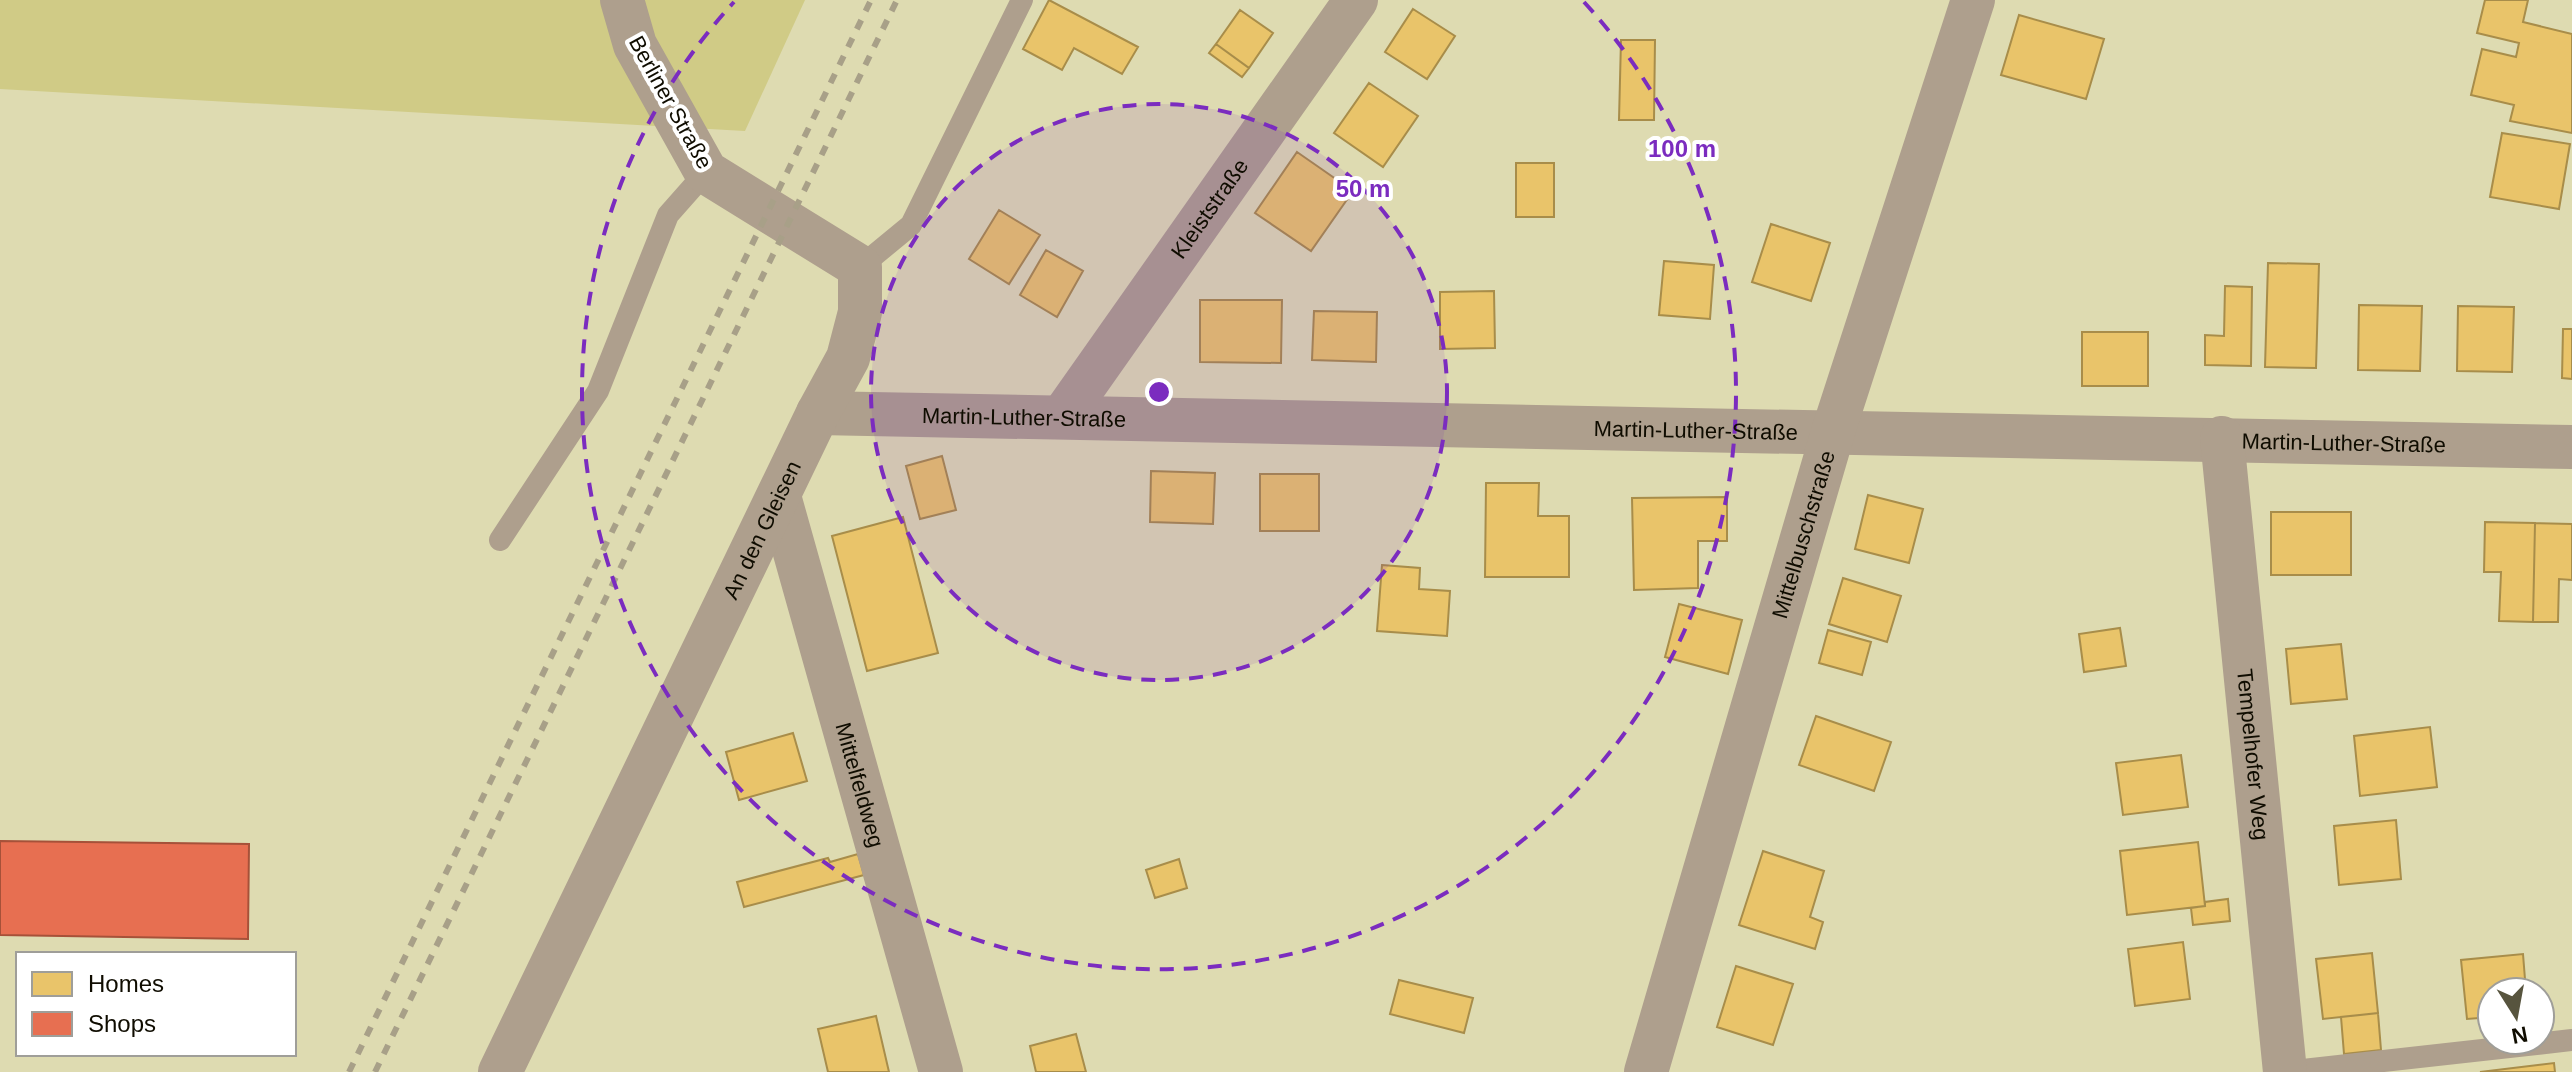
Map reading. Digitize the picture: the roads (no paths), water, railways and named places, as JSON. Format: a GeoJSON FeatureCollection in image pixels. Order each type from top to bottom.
{"type":"FeatureCollection","features":[{"type":"Feature","properties":{"kind":"street","name":"Berliner Straße"},"geometry":{"type":"LineString","coordinates":[[622,0],[635,45],[706,172],[860,267]]}},
{"type":"Feature","properties":{"kind":"street","name":"Kleiststraße"},"geometry":{"type":"LineString","coordinates":[[1063,416],[1356,0]]}},
{"type":"Feature","properties":{"kind":"street","name":"Mittelbuschstraße"},"geometry":{"type":"LineString","coordinates":[[1646,1072],[1833,432],[1973,0]]}},
{"type":"Feature","properties":{"kind":"street","name":"An den Gleisen"},"geometry":{"type":"LineString","coordinates":[[500,1072],[818,413],[848,358],[860,312],[860,267]]}},
{"type":"Feature","properties":{"kind":"street","name":"Martin-Luther-Straße"},"geometry":{"type":"LineString","coordinates":[[818,413],[2572,447]]}},
{"type":"Feature","properties":{"kind":"street","name":"Tempelhofer Weg"},"geometry":{"type":"LineString","coordinates":[[2222,438],[2285,1072]]}},
{"type":"Feature","properties":{"kind":"street","name":"Mittelfeldweg"},"geometry":{"type":"LineString","coordinates":[[779,496],[941,1072]]}},
{"type":"Feature","properties":{"kind":"lane"},"geometry":{"type":"LineString","coordinates":[[860,267],[911,225],[1022,0]]}},
{"type":"Feature","properties":{"kind":"lane"},"geometry":{"type":"LineString","coordinates":[[500,540],[598,391],[668,215],[706,172]]}},
{"type":"Feature","properties":{"kind":"lane"},"geometry":{"type":"LineString","coordinates":[[2285,1072],[2572,1040]]}},
{"type":"Feature","properties":{"kind":"railway"},"geometry":{"type":"LineString","coordinates":[[349,1072],[871,0]]}},
{"type":"Feature","properties":{"kind":"railway"},"geometry":{"type":"LineString","coordinates":[[375,1072],[897,0]]}}]}
